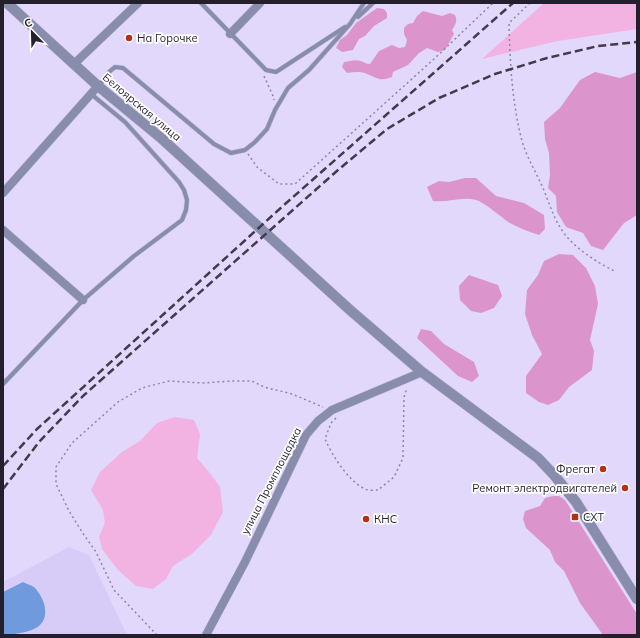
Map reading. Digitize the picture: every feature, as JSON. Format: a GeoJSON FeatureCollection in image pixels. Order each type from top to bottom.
{"type":"FeatureCollection","features":[{"type":"Feature","properties":{"kind":"street","name":"Белоярская улица"},"geometry":{"type":"LineString","coordinates":[[7,3],[98,86],[161,138],[350,310],[422,372]]}},
{"type":"Feature","properties":{"kind":"street"},"geometry":{"type":"LineString","coordinates":[[74,64],[138,3]]}},
{"type":"Feature","properties":{"kind":"street"},"geometry":{"type":"LineString","coordinates":[[230,34],[260,3]]}},
{"type":"Feature","properties":{"kind":"street"},"geometry":{"type":"LineString","coordinates":[[3,193],[98,86]]}},
{"type":"Feature","properties":{"kind":"street"},"geometry":{"type":"LineString","coordinates":[[3,230],[83,300]]}},
{"type":"Feature","properties":{"kind":"street"},"geometry":{"type":"LineString","coordinates":[[422,372],[547,466],[576,502],[637,599]]}},
{"type":"Feature","properties":{"kind":"street","name":"улица Промплощадка"},"geometry":{"type":"LineString","coordinates":[[206,635],[245,562],[306,435],[332,410],[422,372]]}},
{"type":"Feature","properties":{"kind":"lane"},"geometry":{"type":"LineString","coordinates":[[201,3],[266,70],[276,72],[350,24],[364,3]]}},
{"type":"Feature","properties":{"kind":"lane"},"geometry":{"type":"LineString","coordinates":[[98,86],[115,67],[123,68],[214,144],[231,153],[245,150],[267,129],[275,110],[288,88],[309,70],[350,24],[373,3]]}},
{"type":"Feature","properties":{"kind":"lane"},"geometry":{"type":"LineString","coordinates":[[3,384],[83,300],[134,256],[182,220],[186,210],[187,200],[184,190],[179,182],[126,122],[91,94]]}},
{"type":"Feature","properties":{"kind":"path"},"geometry":{"type":"LineString","coordinates":[[245,150],[257,167],[279,184],[295,184],[434,59],[493,3]]}},
{"type":"Feature","properties":{"kind":"path"},"geometry":{"type":"LineString","coordinates":[[530,3],[510,23],[514,100],[522,142],[531,167],[537,176],[555,221],[568,238],[585,253],[616,272]]}},
{"type":"Feature","properties":{"kind":"path"},"geometry":{"type":"LineString","coordinates":[[261,71],[273,96],[275,110]]}},
{"type":"Feature","properties":{"kind":"path"},"geometry":{"type":"LineString","coordinates":[[336,418],[331,423],[325,439],[331,452],[352,480],[364,489],[378,490],[394,477],[402,458],[404,397],[410,377]]}},
{"type":"Feature","properties":{"kind":"path"},"geometry":{"type":"LineString","coordinates":[[157,635],[114,590],[96,552],[72,516],[56,484],[56,467],[72,443],[118,402],[142,388],[169,381],[202,383],[252,381],[292,394],[332,410]]}},
{"type":"Feature","properties":{"kind":"shaded area"},"geometry":{"type":"Polygon","coordinates":[[[544,3],[637,3],[637,29],[558,41],[482,59],[544,3]]]}},
{"type":"Feature","properties":{"kind":"shaded area"},"geometry":{"type":"Polygon","coordinates":[[[377,8],[384,9],[387,13],[387,18],[374,26],[365,36],[359,39],[353,50],[342,52],[336,48],[340,40],[347,35],[356,23],[377,8]]]}},
{"type":"Feature","properties":{"kind":"shaded area"},"geometry":{"type":"Polygon","coordinates":[[[423,11],[442,16],[450,13],[455,15],[456,21],[452,30],[454,34],[445,50],[438,52],[427,48],[419,53],[408,65],[393,72],[392,77],[384,79],[379,79],[362,72],[347,73],[342,67],[344,62],[352,60],[359,60],[370,64],[379,51],[392,45],[399,48],[405,47],[407,40],[404,34],[404,28],[408,24],[413,23],[417,16],[423,11]]]}},
{"type":"Feature","properties":{"kind":"shaded area"},"geometry":{"type":"Polygon","coordinates":[[[595,72],[620,78],[637,72],[637,215],[624,223],[603,250],[591,246],[583,233],[566,227],[557,212],[556,196],[548,188],[550,175],[549,153],[545,139],[544,122],[560,108],[580,80],[595,72]]]}},
{"type":"Feature","properties":{"kind":"shaded area"},"geometry":{"type":"Polygon","coordinates":[[[465,178],[476,178],[496,196],[524,203],[544,215],[545,229],[539,235],[524,230],[510,223],[476,200],[465,199],[433,201],[427,187],[439,181],[449,182],[465,178]]]}},
{"type":"Feature","properties":{"kind":"shaded area"},"geometry":{"type":"Polygon","coordinates":[[[559,254],[573,255],[586,268],[595,286],[598,304],[590,340],[594,351],[592,370],[569,387],[559,400],[548,405],[539,402],[526,393],[526,376],[542,354],[532,335],[525,314],[527,290],[538,275],[544,261],[559,254]]]}},
{"type":"Feature","properties":{"kind":"shaded area"},"geometry":{"type":"Polygon","coordinates":[[[469,275],[498,285],[502,296],[494,308],[481,313],[471,311],[460,300],[459,286],[469,275]]]}},
{"type":"Feature","properties":{"kind":"shaded area"},"geometry":{"type":"Polygon","coordinates":[[[421,329],[431,331],[444,344],[474,362],[479,376],[472,382],[458,376],[417,338],[421,329]]]}},
{"type":"Feature","properties":{"kind":"shaded area"},"geometry":{"type":"Polygon","coordinates":[[[175,417],[194,420],[200,434],[197,458],[220,487],[223,512],[211,535],[193,553],[173,566],[166,579],[153,589],[136,586],[118,570],[102,549],[99,537],[105,523],[103,510],[91,490],[100,472],[122,452],[140,441],[157,423],[175,417]]]}},
{"type":"Feature","properties":{"kind":"shaded area"},"geometry":{"type":"Polygon","coordinates":[[[559,496],[565,500],[637,614],[637,635],[603,635],[580,603],[564,571],[555,562],[550,550],[526,528],[523,519],[525,511],[540,506],[545,498],[559,496]]]}},
{"type":"Feature","properties":{"kind":"shaded area"},"geometry":{"type":"Polygon","coordinates":[[[69,547],[89,555],[127,635],[3,635],[3,582],[69,547]]]}},
{"type":"Feature","properties":{"kind":"water"},"geometry":{"type":"Polygon","coordinates":[[[23,582],[34,587],[38,591],[45,606],[45,617],[39,626],[32,630],[16,634],[3,635],[3,592],[23,582]]]}},
{"type":"Feature","properties":{"kind":"railway"},"geometry":{"type":"LineString","coordinates":[[3,466],[37,429],[284,205],[513,3]]}},
{"type":"Feature","properties":{"kind":"railway"},"geometry":{"type":"LineString","coordinates":[[3,489],[39,442],[83,396],[338,170],[387,129],[439,98],[495,74],[547,58],[598,46],[637,42]]}},
{"type":"Feature","properties":{"kind":"place","name":"На Горочке"},"geometry":{"type":"Point","coordinates":[129,38]}},
{"type":"Feature","properties":{"kind":"place","name":"Фрегат"},"geometry":{"type":"Point","coordinates":[603,469]}},
{"type":"Feature","properties":{"kind":"place","name":"Ремонт электродвигателей"},"geometry":{"type":"Point","coordinates":[625,488]}},
{"type":"Feature","properties":{"kind":"place","name":"СХТ"},"geometry":{"type":"Point","coordinates":[575,517]}},
{"type":"Feature","properties":{"kind":"place","name":"КНС"},"geometry":{"type":"Point","coordinates":[366,519]}}]}
